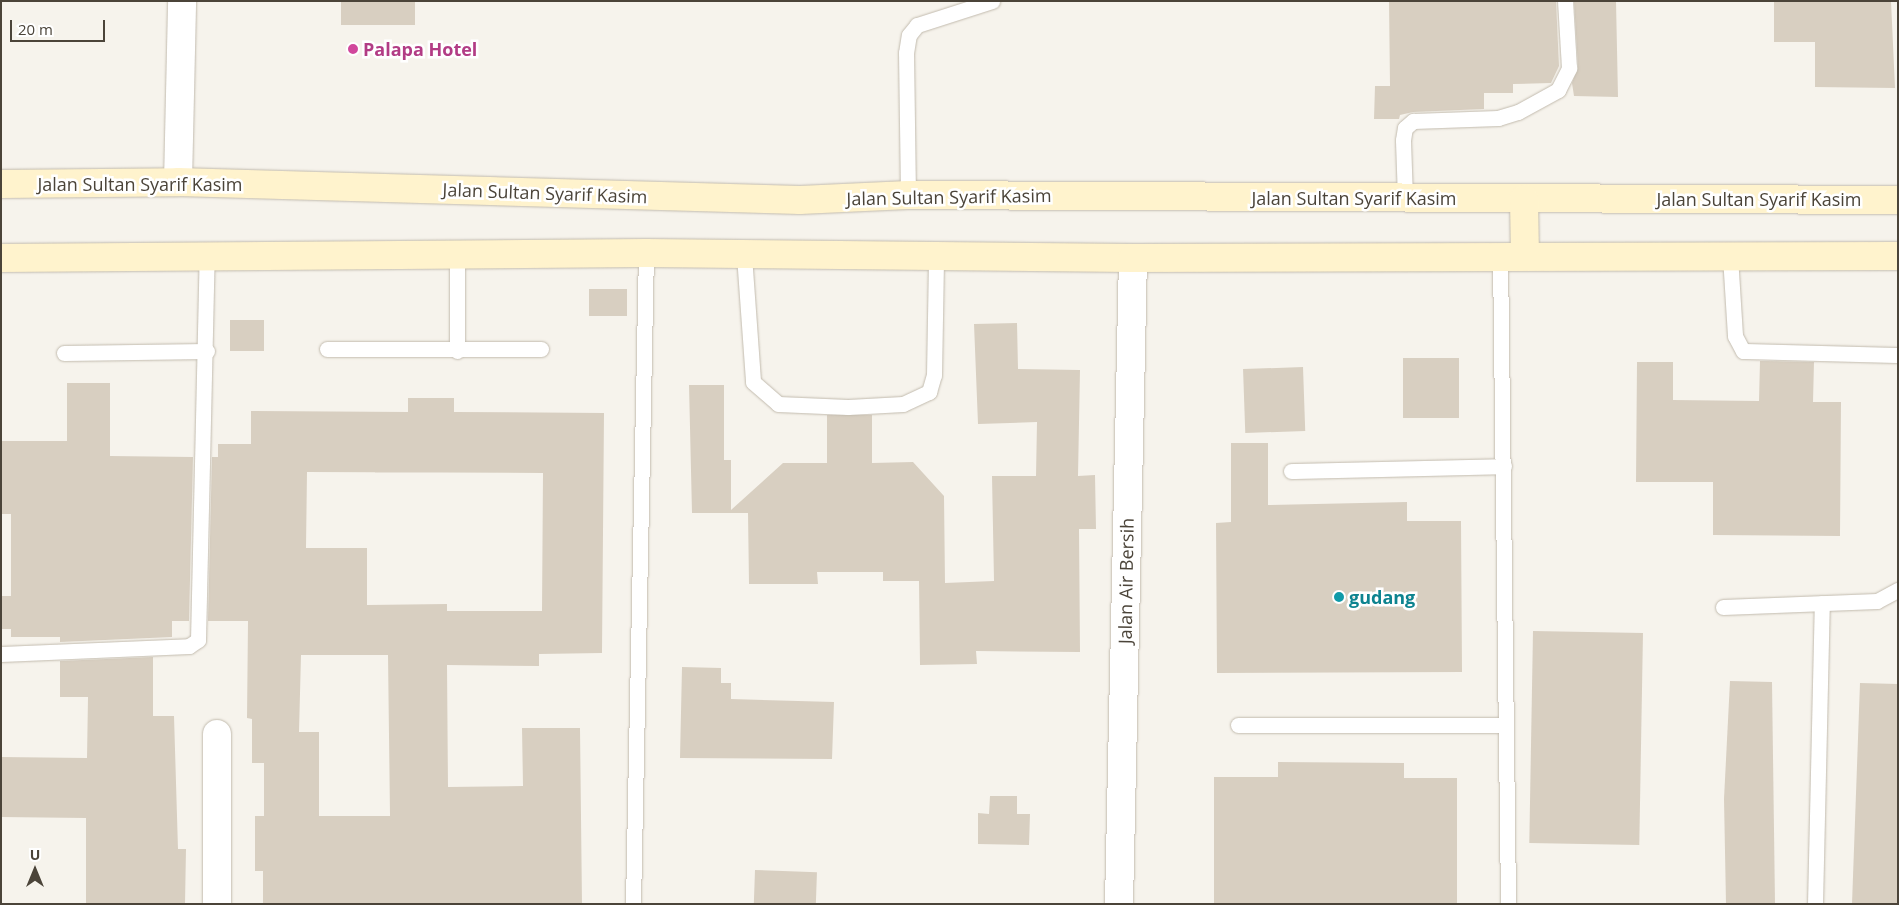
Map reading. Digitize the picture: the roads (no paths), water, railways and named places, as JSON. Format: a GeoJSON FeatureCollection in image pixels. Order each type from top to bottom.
{"type":"FeatureCollection","features":[{"type":"Feature","properties":{"kind":"street"},"geometry":{"type":"LineString","coordinates":[[178,182],[182,1]]}},
{"type":"Feature","properties":{"kind":"street","name":"Jalan Sultan Syarif Kasim"},"geometry":{"type":"LineString","coordinates":[[1,184],[178,182],[800,200],[908,195],[1898,200]]}},
{"type":"Feature","properties":{"kind":"street"},"geometry":{"type":"LineString","coordinates":[[1513,256],[1524,199]]}},
{"type":"Feature","properties":{"kind":"street"},"geometry":{"type":"LineString","coordinates":[[1,258],[207,258],[646,253],[1133,258],[1898,256]]}},
{"type":"Feature","properties":{"kind":"street","name":"Jalan Air Bersih"},"geometry":{"type":"LineString","coordinates":[[1119,904],[1133,258]]}},
{"type":"Feature","properties":{"kind":"street"},"geometry":{"type":"LineString","coordinates":[[216,904],[217,734]]}},
{"type":"Feature","properties":{"kind":"lane"},"geometry":{"type":"LineString","coordinates":[[908,195],[906,53],[909,35],[918,25],[992,1]]}},
{"type":"Feature","properties":{"kind":"lane"},"geometry":{"type":"LineString","coordinates":[[1405,198],[1403,140],[1405,128],[1413,121],[1498,118],[1518,112],[1558,90],[1569,68],[1565,1]]}},
{"type":"Feature","properties":{"kind":"lane"},"geometry":{"type":"LineString","coordinates":[[633,904],[646,253]]}},
{"type":"Feature","properties":{"kind":"lane"},"geometry":{"type":"LineString","coordinates":[[457,255],[457,351]]}},
{"type":"Feature","properties":{"kind":"lane"},"geometry":{"type":"LineString","coordinates":[[744,255],[753,382],[778,404],[848,406],[903,404],[929,392],[934,375],[936,256]]}},
{"type":"Feature","properties":{"kind":"lane"},"geometry":{"type":"LineString","coordinates":[[1508,904],[1504,466],[1513,256]]}},
{"type":"Feature","properties":{"kind":"lane"},"geometry":{"type":"LineString","coordinates":[[1730,256],[1735,336],[1743,351],[1898,354]]}},
{"type":"Feature","properties":{"kind":"lane"},"geometry":{"type":"LineString","coordinates":[[1,654],[189,646],[198,640],[207,351],[207,258]]}},
{"type":"Feature","properties":{"kind":"lane"},"geometry":{"type":"LineString","coordinates":[[327,349],[457,351],[541,349]]}},
{"type":"Feature","properties":{"kind":"lane"},"geometry":{"type":"LineString","coordinates":[[64,353],[207,351]]}},
{"type":"Feature","properties":{"kind":"lane"},"geometry":{"type":"LineString","coordinates":[[1291,471],[1504,466]]}},
{"type":"Feature","properties":{"kind":"lane"},"geometry":{"type":"LineString","coordinates":[[1723,607],[1877,601],[1898,590]]}},
{"type":"Feature","properties":{"kind":"lane"},"geometry":{"type":"LineString","coordinates":[[1816,904],[1822,604]]}},
{"type":"Feature","properties":{"kind":"lane"},"geometry":{"type":"LineString","coordinates":[[1238,725],[1506,725]]}},
{"type":"Feature","properties":{"kind":"place","name":"Palapa Hotel"},"geometry":{"type":"Point","coordinates":[353,49]}},
{"type":"Feature","properties":{"kind":"place","name":"gudang"},"geometry":{"type":"Point","coordinates":[1339,597]}}]}
